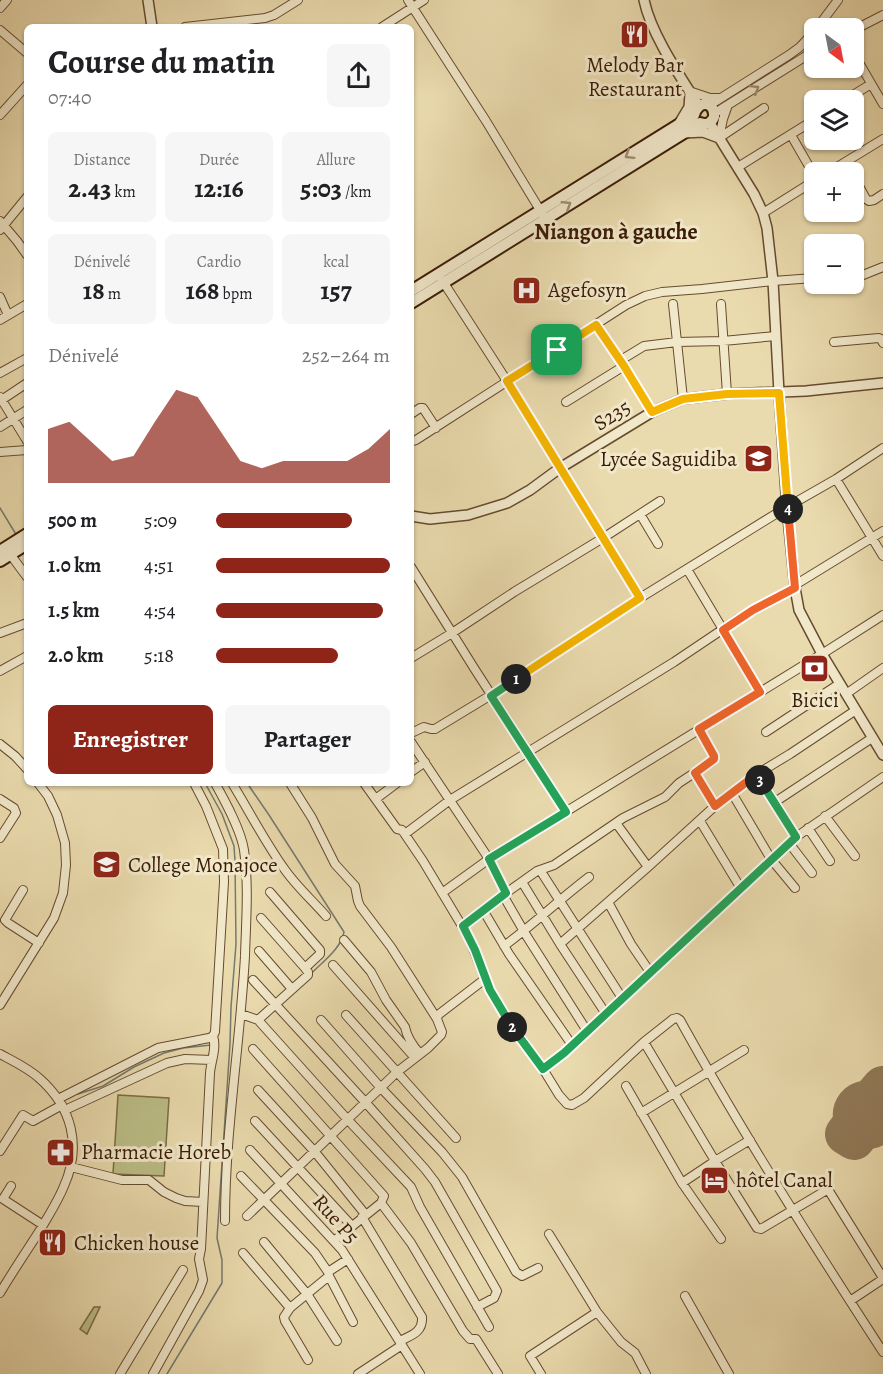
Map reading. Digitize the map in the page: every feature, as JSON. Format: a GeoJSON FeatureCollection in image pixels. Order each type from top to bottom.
{"type":"FeatureCollection","features":[{"type":"Feature","properties":{"kind":"main road"},"geometry":{"type":"LineString","coordinates":[[414,300],[441,278],[704,114]]}},
{"type":"Feature","properties":{"kind":"main road"},"geometry":{"type":"LineString","coordinates":[[414,290],[441,278]]}},
{"type":"Feature","properties":{"kind":"main road"},"geometry":{"type":"LineString","coordinates":[[0,561],[17,544]]}},
{"type":"Feature","properties":{"kind":"street"},"geometry":{"type":"LineString","coordinates":[[0,8],[7,0]]}},
{"type":"Feature","properties":{"kind":"street"},"geometry":{"type":"LineString","coordinates":[[148,0],[152,24]]}},
{"type":"Feature","properties":{"kind":"street"},"geometry":{"type":"LineString","coordinates":[[212,24],[265,18],[298,0]]}},
{"type":"Feature","properties":{"kind":"street"},"geometry":{"type":"LineString","coordinates":[[386,24],[410,4],[424,0]]}},
{"type":"Feature","properties":{"kind":"street"},"geometry":{"type":"LineString","coordinates":[[644,0],[655,31],[689,91],[750,187],[763,213],[773,281],[787,507],[799,610],[839,684],[872,738],[882,750]]}},
{"type":"Feature","properties":{"kind":"street"},"geometry":{"type":"LineString","coordinates":[[825,18],[838,0]]}},
{"type":"Feature","properties":{"kind":"street"},"geometry":{"type":"LineString","coordinates":[[410,4],[543,214]]}},
{"type":"Feature","properties":{"kind":"street"},"geometry":{"type":"LineString","coordinates":[[864,25],[883,15]]}},
{"type":"Feature","properties":{"kind":"street"},"geometry":{"type":"LineString","coordinates":[[0,30],[24,50]]}},
{"type":"Feature","properties":{"kind":"street"},"geometry":{"type":"LineString","coordinates":[[704,114],[722,98],[804,44]]}},
{"type":"Feature","properties":{"kind":"street"},"geometry":{"type":"LineString","coordinates":[[789,55],[794,64]]}},
{"type":"Feature","properties":{"kind":"street"},"geometry":{"type":"LineString","coordinates":[[704,114],[729,105],[804,58]]}},
{"type":"Feature","properties":{"kind":"street"},"geometry":{"type":"LineString","coordinates":[[864,72],[882,101]]}},
{"type":"Feature","properties":{"kind":"street"},"geometry":{"type":"LineString","coordinates":[[861,90],[871,84]]}},
{"type":"Feature","properties":{"kind":"street"},"geometry":{"type":"LineString","coordinates":[[0,115],[24,88]]}},
{"type":"Feature","properties":{"kind":"street"},"geometry":{"type":"LineString","coordinates":[[689,91],[710,98],[722,98]]}},
{"type":"Feature","properties":{"kind":"street"},"geometry":{"type":"LineString","coordinates":[[689,91],[689,107],[681,128],[719,138]]}},
{"type":"Feature","properties":{"kind":"street"},"geometry":{"type":"LineString","coordinates":[[719,138],[729,105]]}},
{"type":"Feature","properties":{"kind":"street"},"geometry":{"type":"LineString","coordinates":[[719,138],[765,108]]}},
{"type":"Feature","properties":{"kind":"street"},"geometry":{"type":"LineString","coordinates":[[738,167],[804,127]]}},
{"type":"Feature","properties":{"kind":"street"},"geometry":{"type":"LineString","coordinates":[[791,135],[807,162]]}},
{"type":"Feature","properties":{"kind":"street"},"geometry":{"type":"LineString","coordinates":[[845,162],[883,139]]}},
{"type":"Feature","properties":{"kind":"street"},"geometry":{"type":"LineString","coordinates":[[763,213],[804,187]]}},
{"type":"Feature","properties":{"kind":"street"},"geometry":{"type":"LineString","coordinates":[[864,195],[869,201],[883,194]]}},
{"type":"Feature","properties":{"kind":"street"},"geometry":{"type":"LineString","coordinates":[[24,200],[1,226],[24,252]]}},
{"type":"Feature","properties":{"kind":"street"},"geometry":{"type":"LineString","coordinates":[[864,274],[883,267]]}},
{"type":"Feature","properties":{"kind":"street"},"geometry":{"type":"LineString","coordinates":[[441,278],[640,598]]}},
{"type":"Feature","properties":{"kind":"street"},"geometry":{"type":"LineString","coordinates":[[414,441],[626,305],[662,292],[804,279]]}},
{"type":"Feature","properties":{"kind":"street"},"geometry":{"type":"LineString","coordinates":[[0,297],[8,315]]}},
{"type":"Feature","properties":{"kind":"street"},"geometry":{"type":"LineString","coordinates":[[673,304],[683,399]]}},
{"type":"Feature","properties":{"kind":"street"},"geometry":{"type":"LineString","coordinates":[[721,304],[727,394]]}},
{"type":"Feature","properties":{"kind":"street"},"geometry":{"type":"LineString","coordinates":[[0,320],[24,306]]}},
{"type":"Feature","properties":{"kind":"street"},"geometry":{"type":"LineString","coordinates":[[596,325],[652,412]]}},
{"type":"Feature","properties":{"kind":"street"},"geometry":{"type":"LineString","coordinates":[[566,402],[644,346],[776,336]]}},
{"type":"Feature","properties":{"kind":"street"},"geometry":{"type":"LineString","coordinates":[[834,342],[879,338],[883,343]]}},
{"type":"Feature","properties":{"kind":"street"},"geometry":{"type":"LineString","coordinates":[[0,373],[24,360]]}},
{"type":"Feature","properties":{"kind":"street","name":"S235"},"geometry":{"type":"LineString","coordinates":[[414,516],[430,519],[449,518],[468,515],[507,503],[652,412],[683,399],[883,383]]}},
{"type":"Feature","properties":{"kind":"street"},"geometry":{"type":"LineString","coordinates":[[24,385],[0,399],[24,436]]}},
{"type":"Feature","properties":{"kind":"street"},"geometry":{"type":"LineString","coordinates":[[414,412],[423,408],[436,428]]}},
{"type":"Feature","properties":{"kind":"street"},"geometry":{"type":"LineString","coordinates":[[0,427],[24,412]]}},
{"type":"Feature","properties":{"kind":"street"},"geometry":{"type":"LineString","coordinates":[[414,732],[424,727],[435,729],[491,696],[640,598],[883,448]]}},
{"type":"Feature","properties":{"kind":"street"},"geometry":{"type":"LineString","coordinates":[[1,450],[24,450]]}},
{"type":"Feature","properties":{"kind":"street"},"geometry":{"type":"LineString","coordinates":[[836,479],[883,556]]}},
{"type":"Feature","properties":{"kind":"street"},"geometry":{"type":"LineString","coordinates":[[414,656],[660,501]]}},
{"type":"Feature","properties":{"kind":"street"},"geometry":{"type":"LineString","coordinates":[[640,514],[658,544]]}},
{"type":"Feature","properties":{"kind":"street"},"geometry":{"type":"LineString","coordinates":[[405,834],[450,800],[883,531]]}},
{"type":"Feature","properties":{"kind":"street"},"geometry":{"type":"LineString","coordinates":[[17,544],[24,567]]}},
{"type":"Feature","properties":{"kind":"street"},"geometry":{"type":"LineString","coordinates":[[687,569],[760,692]]}},
{"type":"Feature","properties":{"kind":"street"},"geometry":{"type":"LineString","coordinates":[[414,576],[566,812]]}},
{"type":"Feature","properties":{"kind":"street"},"geometry":{"type":"LineString","coordinates":[[442,893],[489,859],[883,615]]}},
{"type":"Feature","properties":{"kind":"street"},"geometry":{"type":"LineString","coordinates":[[0,633],[24,624]]}},
{"type":"Feature","properties":{"kind":"street"},"geometry":{"type":"LineString","coordinates":[[0,671],[24,658]]}},
{"type":"Feature","properties":{"kind":"street"},"geometry":{"type":"LineString","coordinates":[[846,694],[883,668]]}},
{"type":"Feature","properties":{"kind":"street"},"geometry":{"type":"LineString","coordinates":[[766,732],[839,684]]}},
{"type":"Feature","properties":{"kind":"street"},"geometry":{"type":"LineString","coordinates":[[560,944],[715,806],[757,774],[856,710]]}},
{"type":"Feature","properties":{"kind":"street"},"geometry":{"type":"LineString","coordinates":[[463,926],[540,870],[554,865],[616,823],[665,797],[679,783],[714,759],[699,729]]}},
{"type":"Feature","properties":{"kind":"street"},"geometry":{"type":"LineString","coordinates":[[775,802],[872,738]]}},
{"type":"Feature","properties":{"kind":"street"},"geometry":{"type":"LineString","coordinates":[[0,745],[24,766]]}},
{"type":"Feature","properties":{"kind":"street"},"geometry":{"type":"LineString","coordinates":[[414,747],[489,859],[504,894],[524,931],[587,1031]]}},
{"type":"Feature","properties":{"kind":"street"},"geometry":{"type":"LineString","coordinates":[[414,770],[425,762]]}},
{"type":"Feature","properties":{"kind":"street"},"geometry":{"type":"LineString","coordinates":[[695,773],[715,806]]}},
{"type":"Feature","properties":{"kind":"street"},"geometry":{"type":"LineString","coordinates":[[757,774],[775,802],[792,840],[813,873]]}},
{"type":"Feature","properties":{"kind":"street"},"geometry":{"type":"LineString","coordinates":[[543,1069],[606,1014],[792,840],[883,777]]}},
{"type":"Feature","properties":{"kind":"street"},"geometry":{"type":"LineString","coordinates":[[0,1005],[54,918],[63,893],[66,865],[65,843],[57,814],[40,786]]}},
{"type":"Feature","properties":{"kind":"street"},"geometry":{"type":"LineString","coordinates":[[153,1374],[203,1280],[199,1259],[212,1060],[216,1044],[213,1036],[224,882],[223,849],[196,786]]}},
{"type":"Feature","properties":{"kind":"street"},"geometry":{"type":"LineString","coordinates":[[219,786],[244,849],[246,881],[246,933],[241,1014],[228,1137],[225,1221]]}},
{"type":"Feature","properties":{"kind":"street"},"geometry":{"type":"LineString","coordinates":[[234,786],[283,867],[326,916]]}},
{"type":"Feature","properties":{"kind":"street"},"geometry":{"type":"LineString","coordinates":[[247,1216],[442,1032],[437,1018],[391,946],[360,906],[355,886],[339,869],[292,786]]}},
{"type":"Feature","properties":{"kind":"street"},"geometry":{"type":"LineString","coordinates":[[367,786],[397,829],[402,830],[423,861],[463,926],[490,990],[567,1104],[572,1105],[584,1098],[644,1042],[674,1019],[680,1020],[750,1140],[883,1352]]}},
{"type":"Feature","properties":{"kind":"street"},"geometry":{"type":"LineString","coordinates":[[377,798],[393,786]]}},
{"type":"Feature","properties":{"kind":"street"},"geometry":{"type":"LineString","coordinates":[[732,793],[771,859],[795,888]]}},
{"type":"Feature","properties":{"kind":"street"},"geometry":{"type":"LineString","coordinates":[[0,799],[14,808],[16,813],[0,838]]}},
{"type":"Feature","properties":{"kind":"street"},"geometry":{"type":"LineString","coordinates":[[825,816],[855,856]]}},
{"type":"Feature","properties":{"kind":"street"},"geometry":{"type":"LineString","coordinates":[[700,821],[740,887]]}},
{"type":"Feature","properties":{"kind":"street"},"geometry":{"type":"LineString","coordinates":[[616,823],[648,867]]}},
{"type":"Feature","properties":{"kind":"street"},"geometry":{"type":"LineString","coordinates":[[808,828],[830,861]]}},
{"type":"Feature","properties":{"kind":"street"},"geometry":{"type":"LineString","coordinates":[[540,870],[622,998]]}},
{"type":"Feature","properties":{"kind":"street"},"geometry":{"type":"LineString","coordinates":[[504,946],[589,877]]}},
{"type":"Feature","properties":{"kind":"street"},"geometry":{"type":"LineString","coordinates":[[522,882],[606,1014]]}},
{"type":"Feature","properties":{"kind":"street"},"geometry":{"type":"LineString","coordinates":[[23,890],[5,920],[39,943]]}},
{"type":"Feature","properties":{"kind":"street"},"geometry":{"type":"LineString","coordinates":[[270,892],[320,950],[320,954],[305,968]]}},
{"type":"Feature","properties":{"kind":"street"},"geometry":{"type":"LineString","coordinates":[[608,902],[631,944],[650,972]]}},
{"type":"Feature","properties":{"kind":"street"},"geometry":{"type":"LineString","coordinates":[[483,910],[504,946],[572,1045]]}},
{"type":"Feature","properties":{"kind":"street"},"geometry":{"type":"LineString","coordinates":[[258,1020],[308,975],[305,968],[261,918]]}},
{"type":"Feature","properties":{"kind":"street"},"geometry":{"type":"LineString","coordinates":[[344,940],[371,972],[405,1027],[405,1033],[418,1056]]}},
{"type":"Feature","properties":{"kind":"street"},"geometry":{"type":"LineString","coordinates":[[259,951],[292,989]]}},
{"type":"Feature","properties":{"kind":"street"},"geometry":{"type":"LineString","coordinates":[[333,965],[418,1056]]}},
{"type":"Feature","properties":{"kind":"street"},"geometry":{"type":"LineString","coordinates":[[437,1018],[441,1012],[485,979]]}},
{"type":"Feature","properties":{"kind":"street"},"geometry":{"type":"LineString","coordinates":[[253,980],[435,1182],[497,1291],[477,1307]]}},
{"type":"Feature","properties":{"kind":"street"},"geometry":{"type":"LineString","coordinates":[[241,1014],[258,1020],[411,1187],[420,1208],[489,1327]]}},
{"type":"Feature","properties":{"kind":"street"},"geometry":{"type":"LineString","coordinates":[[346,1015],[456,1138]]}},
{"type":"Feature","properties":{"kind":"street"},"geometry":{"type":"LineString","coordinates":[[321,1020],[442,1152],[462,1177],[516,1272],[522,1276],[538,1268]]}},
{"type":"Feature","properties":{"kind":"street"},"geometry":{"type":"LineString","coordinates":[[0,1151],[23,1115],[33,1121],[158,1048],[213,1036]]}},
{"type":"Feature","properties":{"kind":"street"},"geometry":{"type":"LineString","coordinates":[[644,1042],[715,1161],[759,1229],[825,1191],[829,1191],[883,1279],[850,1301]]}},
{"type":"Feature","properties":{"kind":"street"},"geometry":{"type":"LineString","coordinates":[[253,1049],[383,1194],[384,1198],[381,1203],[335,1240]]}},
{"type":"Feature","properties":{"kind":"street"},"geometry":{"type":"LineString","coordinates":[[640,1113],[744,1050]]}},
{"type":"Feature","properties":{"kind":"street"},"geometry":{"type":"LineString","coordinates":[[0,1054],[35,1074],[62,1104],[68,1116],[74,1151],[71,1167],[56,1205],[0,1293]]}},
{"type":"Feature","properties":{"kind":"street"},"geometry":{"type":"LineString","coordinates":[[62,1104],[167,1063],[185,1059],[212,1060]]}},
{"type":"Feature","properties":{"kind":"street"},"geometry":{"type":"LineString","coordinates":[[626,1086],[682,1183],[721,1239]]}},
{"type":"Feature","properties":{"kind":"street"},"geometry":{"type":"LineString","coordinates":[[258,1090],[315,1152],[363,1216],[422,1317],[419,1331],[358,1374]]}},
{"type":"Feature","properties":{"kind":"street"},"geometry":{"type":"LineString","coordinates":[[255,1121],[352,1227]]}},
{"type":"Feature","properties":{"kind":"street"},"geometry":{"type":"LineString","coordinates":[[682,1183],[750,1140]]}},
{"type":"Feature","properties":{"kind":"street","name":"Rue P5"},"geometry":{"type":"LineString","coordinates":[[250,1150],[335,1240],[420,1374]]}},
{"type":"Feature","properties":{"kind":"street"},"geometry":{"type":"LineString","coordinates":[[71,1167],[122,1180],[149,1180],[176,1198],[203,1202]]}},
{"type":"Feature","properties":{"kind":"street"},"geometry":{"type":"LineString","coordinates":[[241,1176],[315,1253],[353,1322]]}},
{"type":"Feature","properties":{"kind":"street"},"geometry":{"type":"LineString","coordinates":[[11,1186],[3,1199],[43,1225]]}},
{"type":"Feature","properties":{"kind":"street"},"geometry":{"type":"LineString","coordinates":[[381,1203],[411,1243],[464,1331],[471,1339],[476,1339],[498,1374]]}},
{"type":"Feature","properties":{"kind":"street"},"geometry":{"type":"LineString","coordinates":[[549,1234],[597,1312],[621,1342],[635,1353],[646,1374]]}},
{"type":"Feature","properties":{"kind":"street"},"geometry":{"type":"LineString","coordinates":[[264,1242],[307,1294],[337,1341]]}},
{"type":"Feature","properties":{"kind":"street"},"geometry":{"type":"LineString","coordinates":[[243,1253],[290,1308]]}},
{"type":"Feature","properties":{"kind":"street"},"geometry":{"type":"LineString","coordinates":[[308,1360],[284,1317],[290,1308],[348,1259]]}},
{"type":"Feature","properties":{"kind":"street"},"geometry":{"type":"LineString","coordinates":[[120,1374],[183,1270]]}},
{"type":"Feature","properties":{"kind":"street"},"geometry":{"type":"LineString","coordinates":[[685,1296],[729,1374]]}},
{"type":"Feature","properties":{"kind":"street"},"geometry":{"type":"LineString","coordinates":[[541,1374],[530,1356],[597,1312]]}},
{"type":"Feature","properties":{"kind":"green space"},"geometry":{"type":"Polygon","coordinates":[[[118,1095],[169,1098],[164,1176],[113,1174],[118,1095]]]}},
{"type":"Feature","properties":{"kind":"green space"},"geometry":{"type":"Polygon","coordinates":[[[94,1307],[100,1307],[87,1334],[80,1329],[94,1307]]]}},
{"type":"Feature","properties":{"kind":"waterway"},"geometry":{"type":"LineString","coordinates":[[0,508],[17,536]]}},
{"type":"Feature","properties":{"kind":"waterway"},"geometry":{"type":"LineString","coordinates":[[167,1374],[222,1283],[222,1260],[217,1238],[236,944],[235,861],[234,846],[222,814],[207,786]]}},
{"type":"Feature","properties":{"kind":"waterway"},"geometry":{"type":"LineString","coordinates":[[249,786],[344,932],[335,950],[311,974]]}},
{"type":"Feature","properties":{"kind":"waterway"},"geometry":{"type":"LineString","coordinates":[[78,1094],[103,1086],[134,1067],[164,1053],[211,1045]]}},
{"type":"Feature","properties":{"kind":"runway"},"geometry":{"type":"LineString","coordinates":[[883,1087],[871,1101],[859,1104],[854,1113],[855,1122],[846,1134],[854,1139],[863,1128],[875,1126],[880,1116],[879,1107],[883,1102]]}},
{"type":"Feature","properties":{"kind":"place","name":"Melody Bar Restaurant"},"geometry":{"type":"Point","coordinates":[635,34]}},
{"type":"Feature","properties":{"kind":"place","name":"Agefosyn"},"geometry":{"type":"Point","coordinates":[527,290]}},
{"type":"Feature","properties":{"kind":"place","name":"Lycée Saguidiba"},"geometry":{"type":"Point","coordinates":[758,459]}},
{"type":"Feature","properties":{"kind":"place","name":"Bicici"},"geometry":{"type":"Point","coordinates":[815,669]}},
{"type":"Feature","properties":{"kind":"place","name":"College Monajoce"},"geometry":{"type":"Point","coordinates":[107,865]}},
{"type":"Feature","properties":{"kind":"place","name":"Pharmacie Horeb"},"geometry":{"type":"Point","coordinates":[60,1152]}},
{"type":"Feature","properties":{"kind":"place","name":"hôtel Canal"},"geometry":{"type":"Point","coordinates":[715,1180]}},
{"type":"Feature","properties":{"kind":"place","name":"Chicken house"},"geometry":{"type":"Point","coordinates":[53,1243]}},
{"type":"Feature","properties":{"kind":"district","name":"Niangon à gauche"},"geometry":{"type":"Point","coordinates":[616,232]}},
{"type":"Feature","properties":{"kind":"route"},"geometry":{"type":"LineString","coordinates":[[596,325],[652,412],[683,399],[727,394],[779,393],[795,588],[753,610],[723,630],[760,692],[699,729],[714,759],[695,773],[715,806],[757,774],[796,837],[564,1053],[543,1069],[515,1031],[490,990],[463,926],[506,893],[489,859],[566,812],[491,696],[640,598],[507,381],[557,350],[596,325]]}}]}
